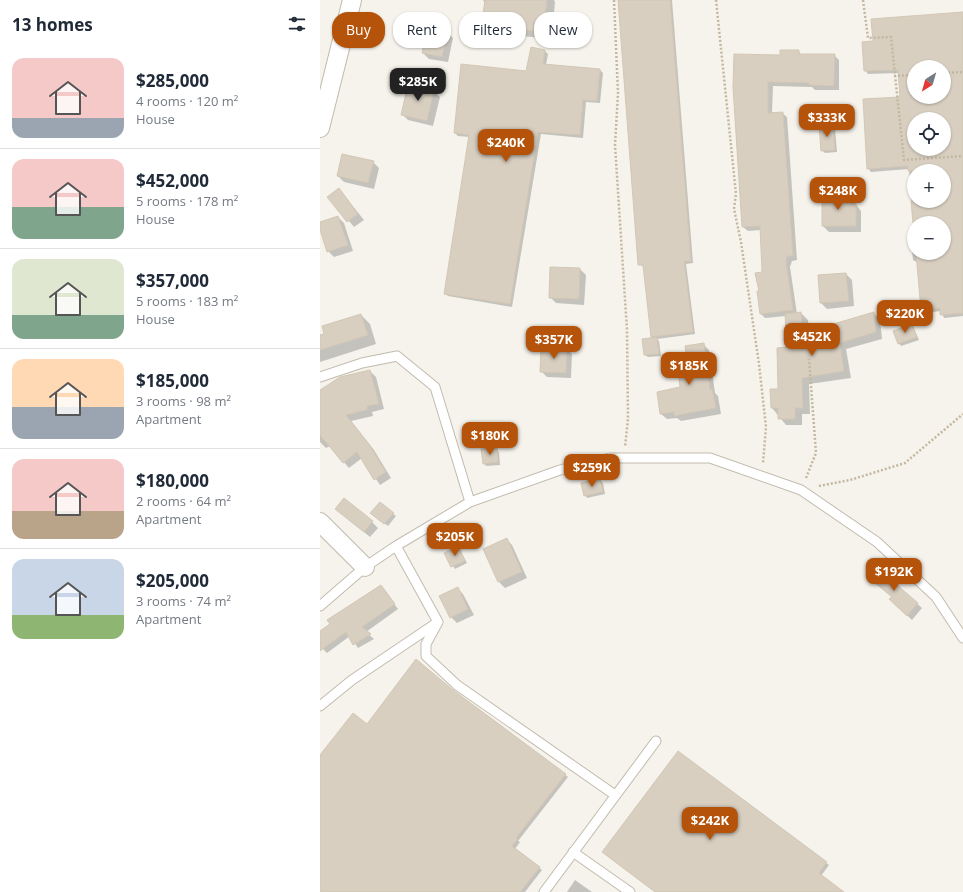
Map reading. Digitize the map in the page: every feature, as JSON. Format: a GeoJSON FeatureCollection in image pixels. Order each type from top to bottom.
{"type":"FeatureCollection","features":[{"type":"Feature","properties":{"kind":"street"},"geometry":{"type":"LineString","coordinates":[[320,128],[352,0]]}},
{"type":"Feature","properties":{"kind":"street"},"geometry":{"type":"LineString","coordinates":[[320,522],[365,567]]}},
{"type":"Feature","properties":{"kind":"lane"},"geometry":{"type":"LineString","coordinates":[[320,377],[362,363],[397,356],[435,387],[470,502]]}},
{"type":"Feature","properties":{"kind":"lane"},"geometry":{"type":"LineString","coordinates":[[320,606],[365,567],[396,546],[470,502],[560,470],[610,458],[710,458],[801,490],[877,542],[936,597],[963,638]]}},
{"type":"Feature","properties":{"kind":"lane"},"geometry":{"type":"LineString","coordinates":[[396,546],[438,622]]}},
{"type":"Feature","properties":{"kind":"lane"},"geometry":{"type":"LineString","coordinates":[[320,706],[352,680],[438,622]]}},
{"type":"Feature","properties":{"kind":"lane"},"geometry":{"type":"LineString","coordinates":[[438,622],[426,644],[426,656],[457,685],[615,795]]}},
{"type":"Feature","properties":{"kind":"lane"},"geometry":{"type":"LineString","coordinates":[[544,892],[656,741]]}},
{"type":"Feature","properties":{"kind":"lane"},"geometry":{"type":"LineString","coordinates":[[574,852],[630,892]]}},
{"type":"Feature","properties":{"kind":"path"},"geometry":{"type":"LineString","coordinates":[[614,0],[618,93],[615,145],[627,330],[628,419],[624,457]]}},
{"type":"Feature","properties":{"kind":"path"},"geometry":{"type":"LineString","coordinates":[[716,0],[736,194],[734,209],[742,242],[766,427],[762,476]]}},
{"type":"Feature","properties":{"kind":"path"},"geometry":{"type":"LineString","coordinates":[[863,0],[868,38],[891,38],[904,160],[963,156]]}},
{"type":"Feature","properties":{"kind":"path"},"geometry":{"type":"LineString","coordinates":[[951,73],[963,72]]}},
{"type":"Feature","properties":{"kind":"path"},"geometry":{"type":"LineString","coordinates":[[894,76],[907,75]]}},
{"type":"Feature","properties":{"kind":"path"},"geometry":{"type":"LineString","coordinates":[[801,490],[816,453],[809,360]]}},
{"type":"Feature","properties":{"kind":"path"},"geometry":{"type":"LineString","coordinates":[[801,490],[850,480],[905,463],[963,414]]}},
{"type":"Feature","properties":{"kind":"building"},"geometry":{"type":"Polygon","coordinates":[[[485,0],[547,0],[546,12],[534,12],[533,31],[526,30],[526,12],[483,12],[485,0]]]}},
{"type":"Feature","properties":{"kind":"building"},"geometry":{"type":"Polygon","coordinates":[[[618,0],[670,0],[691,261],[684,261],[693,332],[651,337],[643,265],[638,265],[618,0]]]}},
{"type":"Feature","properties":{"kind":"building"},"geometry":{"type":"Polygon","coordinates":[[[963,12],[963,313],[940,315],[940,308],[921,310],[917,260],[951,260],[951,216],[912,216],[912,208],[951,208],[951,164],[907,164],[907,166],[867,169],[863,99],[900,97],[898,70],[864,71],[862,42],[873,41],[871,19],[963,12]]]}},
{"type":"Feature","properties":{"kind":"building"},"geometry":{"type":"Polygon","coordinates":[[[531,47],[545,50],[543,64],[600,69],[597,101],[583,100],[580,135],[538,132],[510,304],[444,294],[469,135],[454,133],[461,64],[526,71],[531,47]]]}},
{"type":"Feature","properties":{"kind":"building"},"geometry":{"type":"Polygon","coordinates":[[[423,48],[444,48],[442,57],[422,53],[423,48]]]}},
{"type":"Feature","properties":{"kind":"building"},"geometry":{"type":"Polygon","coordinates":[[[780,50],[799,50],[799,54],[835,54],[834,86],[809,85],[809,83],[768,82],[768,113],[783,112],[793,256],[787,256],[786,261],[793,310],[760,314],[757,291],[759,291],[755,273],[762,272],[760,226],[742,227],[733,87],[734,54],[780,55],[780,50]]]}},
{"type":"Feature","properties":{"kind":"building"},"geometry":{"type":"Polygon","coordinates":[[[408,84],[434,90],[427,121],[401,115],[408,84]]]}},
{"type":"Feature","properties":{"kind":"building"},"geometry":{"type":"Polygon","coordinates":[[[833,124],[835,150],[821,151],[819,125],[833,124]]]}},
{"type":"Feature","properties":{"kind":"building"},"geometry":{"type":"Polygon","coordinates":[[[342,154],[374,161],[368,183],[337,176],[342,154]]]}},
{"type":"Feature","properties":{"kind":"building"},"geometry":{"type":"Polygon","coordinates":[[[339,188],[358,214],[347,222],[327,197],[339,188]]]}},
{"type":"Feature","properties":{"kind":"building"},"geometry":{"type":"Polygon","coordinates":[[[822,196],[851,196],[851,204],[856,204],[856,226],[822,226],[822,196]]]}},
{"type":"Feature","properties":{"kind":"building"},"geometry":{"type":"Polygon","coordinates":[[[338,216],[348,245],[327,252],[320,230],[320,222],[338,216]]]}},
{"type":"Feature","properties":{"kind":"building"},"geometry":{"type":"Polygon","coordinates":[[[550,267],[580,268],[579,299],[549,298],[550,267]]]}},
{"type":"Feature","properties":{"kind":"building"},"geometry":{"type":"Polygon","coordinates":[[[846,273],[849,301],[820,303],[818,275],[846,273]]]}},
{"type":"Feature","properties":{"kind":"building"},"geometry":{"type":"Polygon","coordinates":[[[801,312],[803,333],[874,312],[876,332],[840,343],[844,371],[802,378],[803,408],[795,408],[795,419],[778,419],[778,408],[771,408],[770,389],[778,389],[777,348],[787,347],[785,314],[801,312]]]}},
{"type":"Feature","properties":{"kind":"building"},"geometry":{"type":"Polygon","coordinates":[[[361,314],[368,335],[320,350],[320,335],[324,334],[322,326],[361,314]]]}},
{"type":"Feature","properties":{"kind":"building"},"geometry":{"type":"Polygon","coordinates":[[[912,324],[917,337],[898,344],[893,331],[912,324]]]}},
{"type":"Feature","properties":{"kind":"building"},"geometry":{"type":"Polygon","coordinates":[[[657,337],[659,354],[644,355],[642,339],[657,337]]]}},
{"type":"Feature","properties":{"kind":"building"},"geometry":{"type":"Polygon","coordinates":[[[704,343],[710,390],[712,389],[716,408],[674,416],[674,412],[660,414],[657,392],[680,387],[677,361],[687,359],[685,346],[704,343]]]}},
{"type":"Feature","properties":{"kind":"building"},"geometry":{"type":"Polygon","coordinates":[[[541,346],[567,347],[566,373],[540,372],[541,346]]]}},
{"type":"Feature","properties":{"kind":"building"},"geometry":{"type":"Polygon","coordinates":[[[370,370],[379,404],[367,406],[367,410],[346,415],[368,443],[386,472],[374,480],[357,452],[343,463],[320,435],[320,390],[340,377],[370,370]]]}},
{"type":"Feature","properties":{"kind":"building"},"geometry":{"type":"Polygon","coordinates":[[[497,448],[498,462],[483,464],[481,449],[497,448]]]}},
{"type":"Feature","properties":{"kind":"building"},"geometry":{"type":"Polygon","coordinates":[[[600,479],[603,492],[584,496],[581,483],[600,479]]]}},
{"type":"Feature","properties":{"kind":"building"},"geometry":{"type":"Polygon","coordinates":[[[344,498],[373,521],[364,532],[335,509],[344,498]]]}},
{"type":"Feature","properties":{"kind":"building"},"geometry":{"type":"Polygon","coordinates":[[[380,502],[394,513],[384,524],[370,513],[380,502]]]}},
{"type":"Feature","properties":{"kind":"building"},"geometry":{"type":"Polygon","coordinates":[[[507,538],[522,572],[498,582],[483,549],[507,538]]]}},
{"type":"Feature","properties":{"kind":"building"},"geometry":{"type":"Polygon","coordinates":[[[459,547],[465,561],[451,567],[444,553],[459,547]]]}},
{"type":"Feature","properties":{"kind":"building"},"geometry":{"type":"Polygon","coordinates":[[[876,567],[918,603],[907,616],[889,599],[892,597],[868,577],[876,567]]]}},
{"type":"Feature","properties":{"kind":"building"},"geometry":{"type":"Polygon","coordinates":[[[381,585],[395,604],[362,627],[371,634],[353,645],[346,632],[320,651],[320,631],[330,624],[327,620],[381,585]]]}},
{"type":"Feature","properties":{"kind":"building"},"geometry":{"type":"Polygon","coordinates":[[[458,587],[468,609],[450,618],[439,596],[458,587]]]}},
{"type":"Feature","properties":{"kind":"building"},"geometry":{"type":"Polygon","coordinates":[[[416,659],[453,690],[566,774],[516,838],[518,839],[512,846],[540,867],[520,892],[320,892],[320,755],[353,713],[367,724],[416,659]]]}},
{"type":"Feature","properties":{"kind":"building"},"geometry":{"type":"Polygon","coordinates":[[[678,751],[827,862],[819,873],[844,892],[655,892],[602,852],[678,751]]]}}]}
